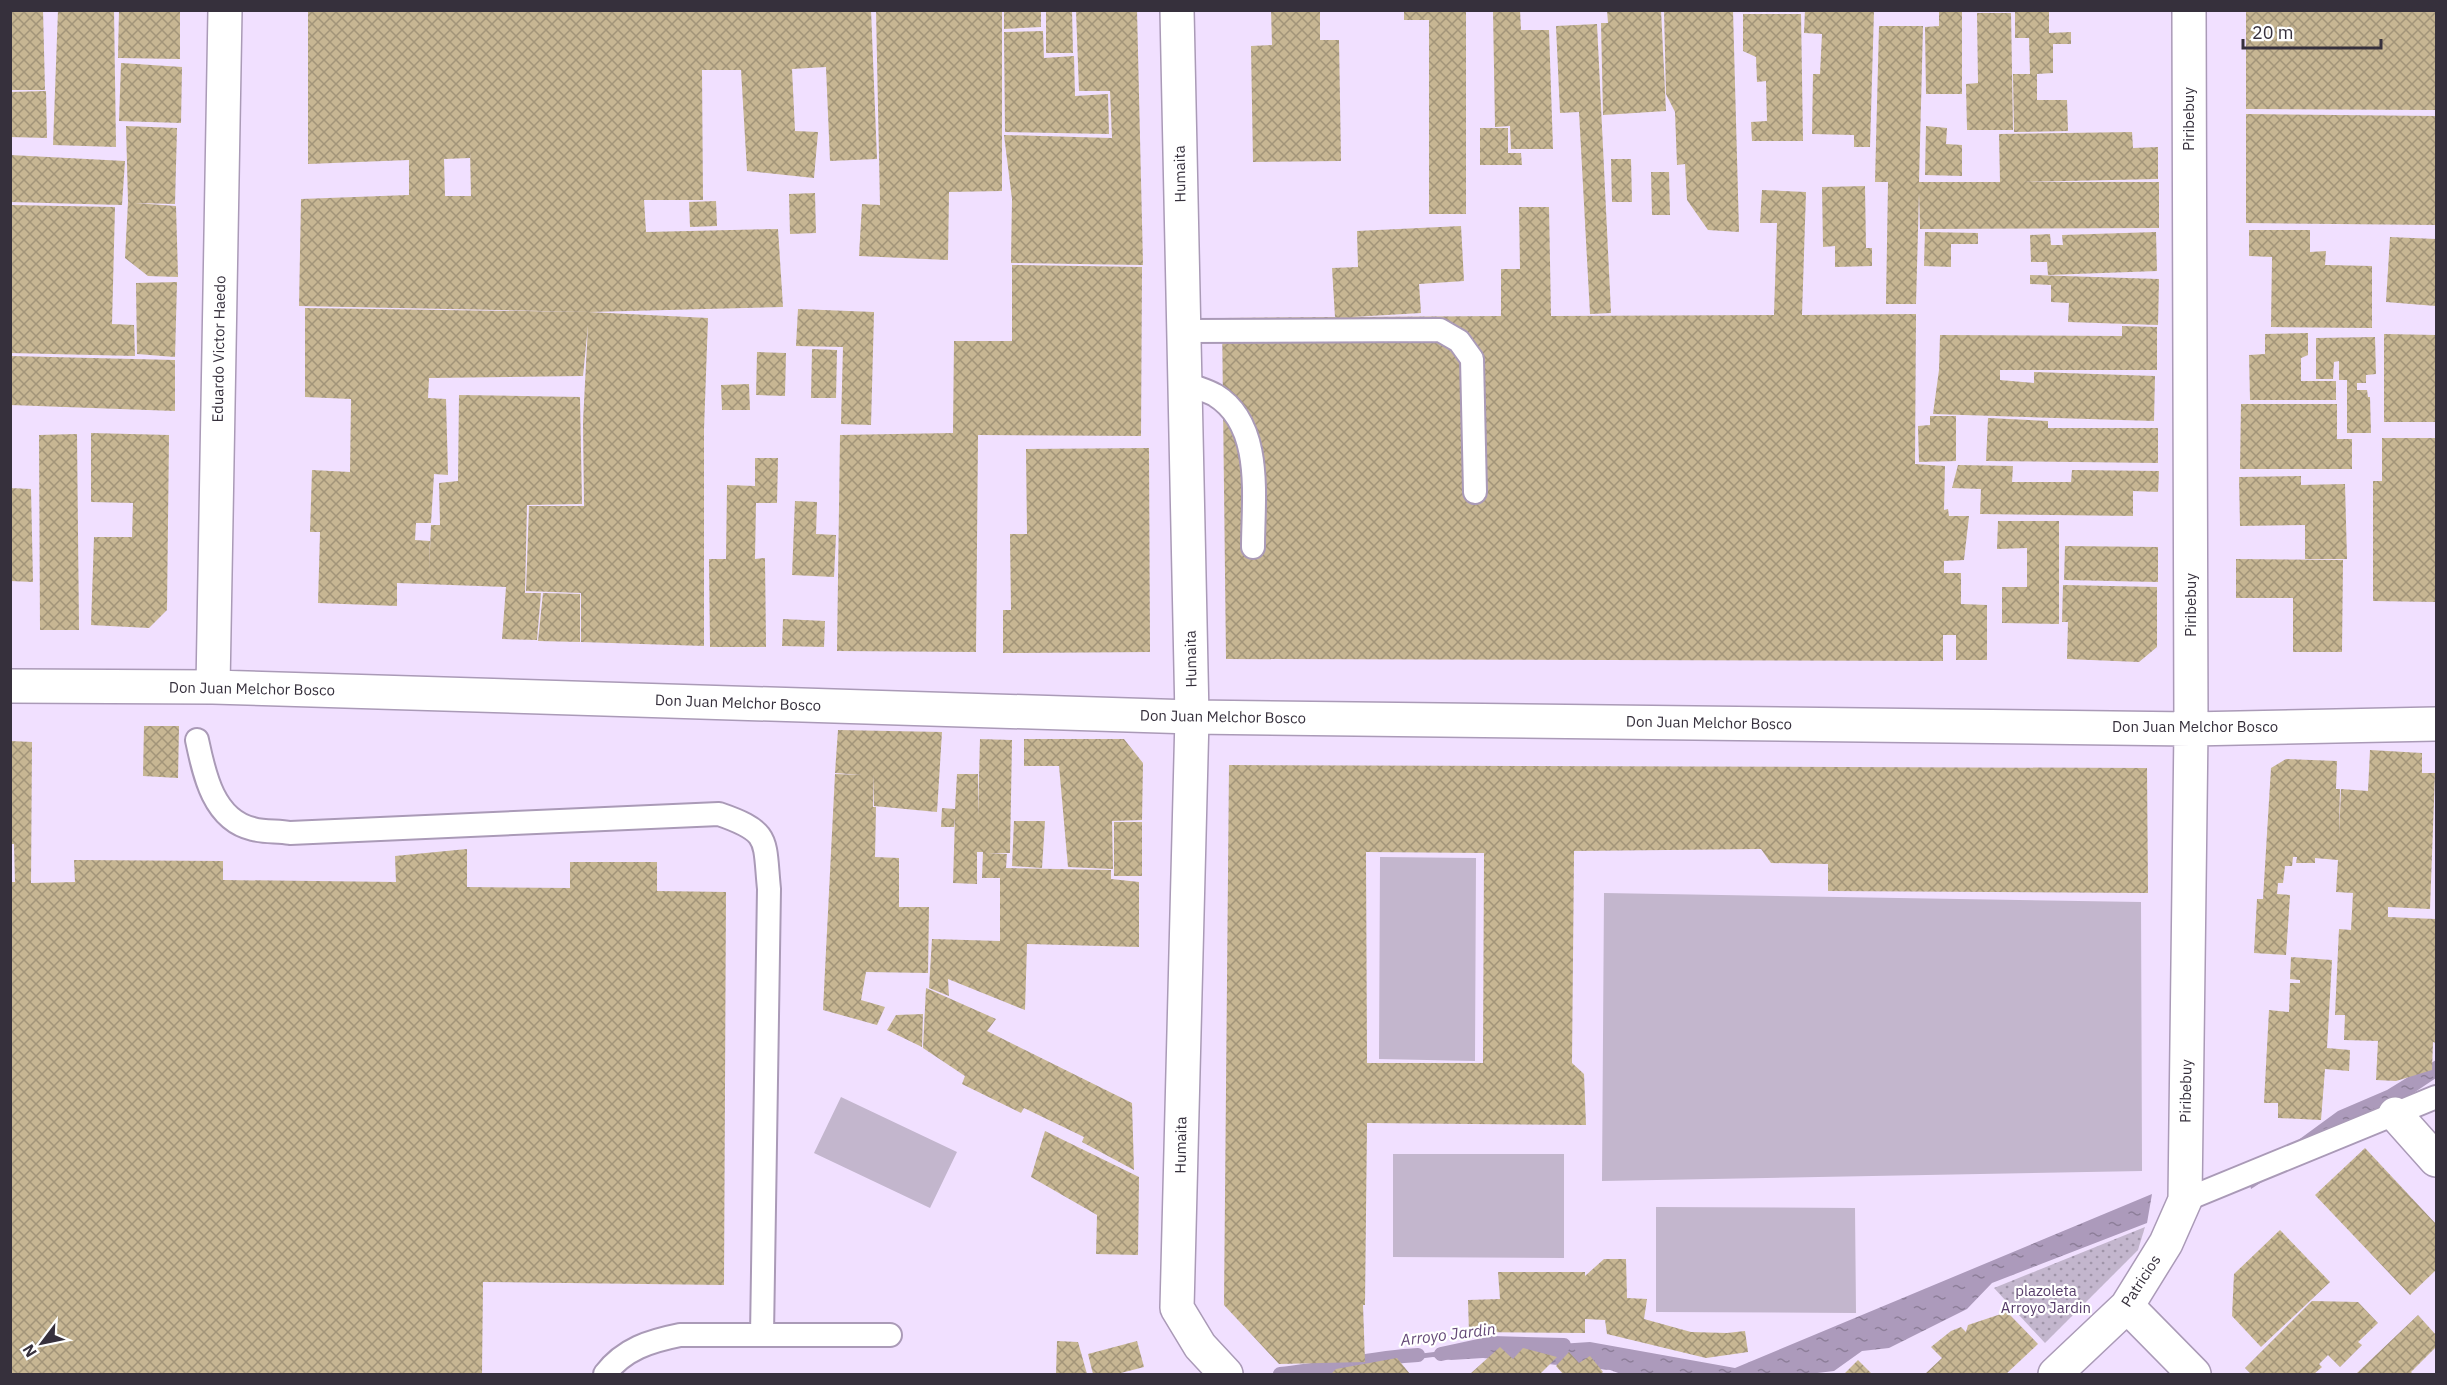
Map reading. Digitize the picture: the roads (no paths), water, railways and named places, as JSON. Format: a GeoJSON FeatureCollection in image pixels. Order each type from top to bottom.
{"type":"FeatureCollection","features":[{"type":"Feature","properties":{"kind":"street","name":"Eduardo Victor Haedo"},"geometry":{"type":"LineString","coordinates":[[213,687],[225,10]]}},
{"type":"Feature","properties":{"kind":"street","name":"Humaita"},"geometry":{"type":"LineString","coordinates":[[1177,10],[1192,717],[1177,1308],[1200,1346],[1226,1374]]}},
{"type":"Feature","properties":{"kind":"street","name":"Piribebuy"},"geometry":{"type":"LineString","coordinates":[[2185,1200],[2191,729],[2189,10]]}},
{"type":"Feature","properties":{"kind":"street","name":"Don Juan Melchor Bosco"},"geometry":{"type":"LineString","coordinates":[[10,686],[213,687],[1192,717],[2191,729],[2436,724]]}},
{"type":"Feature","properties":{"kind":"street"},"geometry":{"type":"LineString","coordinates":[[2394,1114],[2436,1160]]}},
{"type":"Feature","properties":{"kind":"street","name":"Patricios"},"geometry":{"type":"LineString","coordinates":[[2055,1374],[2127,1306],[2166,1243],[2185,1200]]}},
{"type":"Feature","properties":{"kind":"street"},"geometry":{"type":"LineString","coordinates":[[2127,1306],[2194,1374]]}},
{"type":"Feature","properties":{"kind":"lane"},"geometry":{"type":"LineString","coordinates":[[1183,331],[1440,330],[1459,341],[1472,359],[1475,492]]}},
{"type":"Feature","properties":{"kind":"lane"},"geometry":{"type":"LineString","coordinates":[[1185,383],[1215,395],[1235,412],[1247,436],[1252,472],[1253,547]]}},
{"type":"Feature","properties":{"kind":"lane"},"geometry":{"type":"LineString","coordinates":[[197,740],[204,774],[219,805],[234,821],[251,829],[290,833],[719,814],[741,821],[757,832],[765,842],[769,890],[762,1335]]}},
{"type":"Feature","properties":{"kind":"lane"},"geometry":{"type":"LineString","coordinates":[[2185,1200],[2436,1096]]}},
{"type":"Feature","properties":{"kind":"lane"},"geometry":{"type":"LineString","coordinates":[[605,1374],[620,1358],[647,1342],[680,1335],[890,1335]]}},
{"type":"Feature","properties":{"kind":"water"},"geometry":{"type":"Polygon","coordinates":[[[2436,1060],[2436,1078],[2394,1106],[2347,1127],[2251,1189],[2247,1172],[2286,1149],[2338,1111],[2387,1090],[2436,1060]]]}},
{"type":"Feature","properties":{"kind":"water"},"geometry":{"type":"Polygon","coordinates":[[[2152,1194],[2147,1223],[1992,1283],[1967,1309],[1889,1348],[1862,1351],[1834,1371],[1809,1374],[1621,1374],[1610,1370],[1483,1358],[1451,1360],[1433,1357],[1409,1360],[1400,1357],[1324,1369],[1310,1374],[1280,1374],[1277,1371],[1434,1352],[1590,1342],[1735,1368],[2152,1194]]]}},
{"type":"Feature","properties":{"kind":"waterway","name":"Arroyo Jardin"},"geometry":{"type":"LineString","coordinates":[[1441,1354],[1492,1343],[1564,1345]]}},
{"type":"Feature","properties":{"kind":"waterway","name":"Arroyo Jardin"},"geometry":{"type":"LineString","coordinates":[[1280,1374],[1418,1355]]}},
{"type":"Feature","properties":{"kind":"park label","name":"plazoleta Arroyo Jardin"},"geometry":{"type":"Point","coordinates":[2046,1300]}}]}
